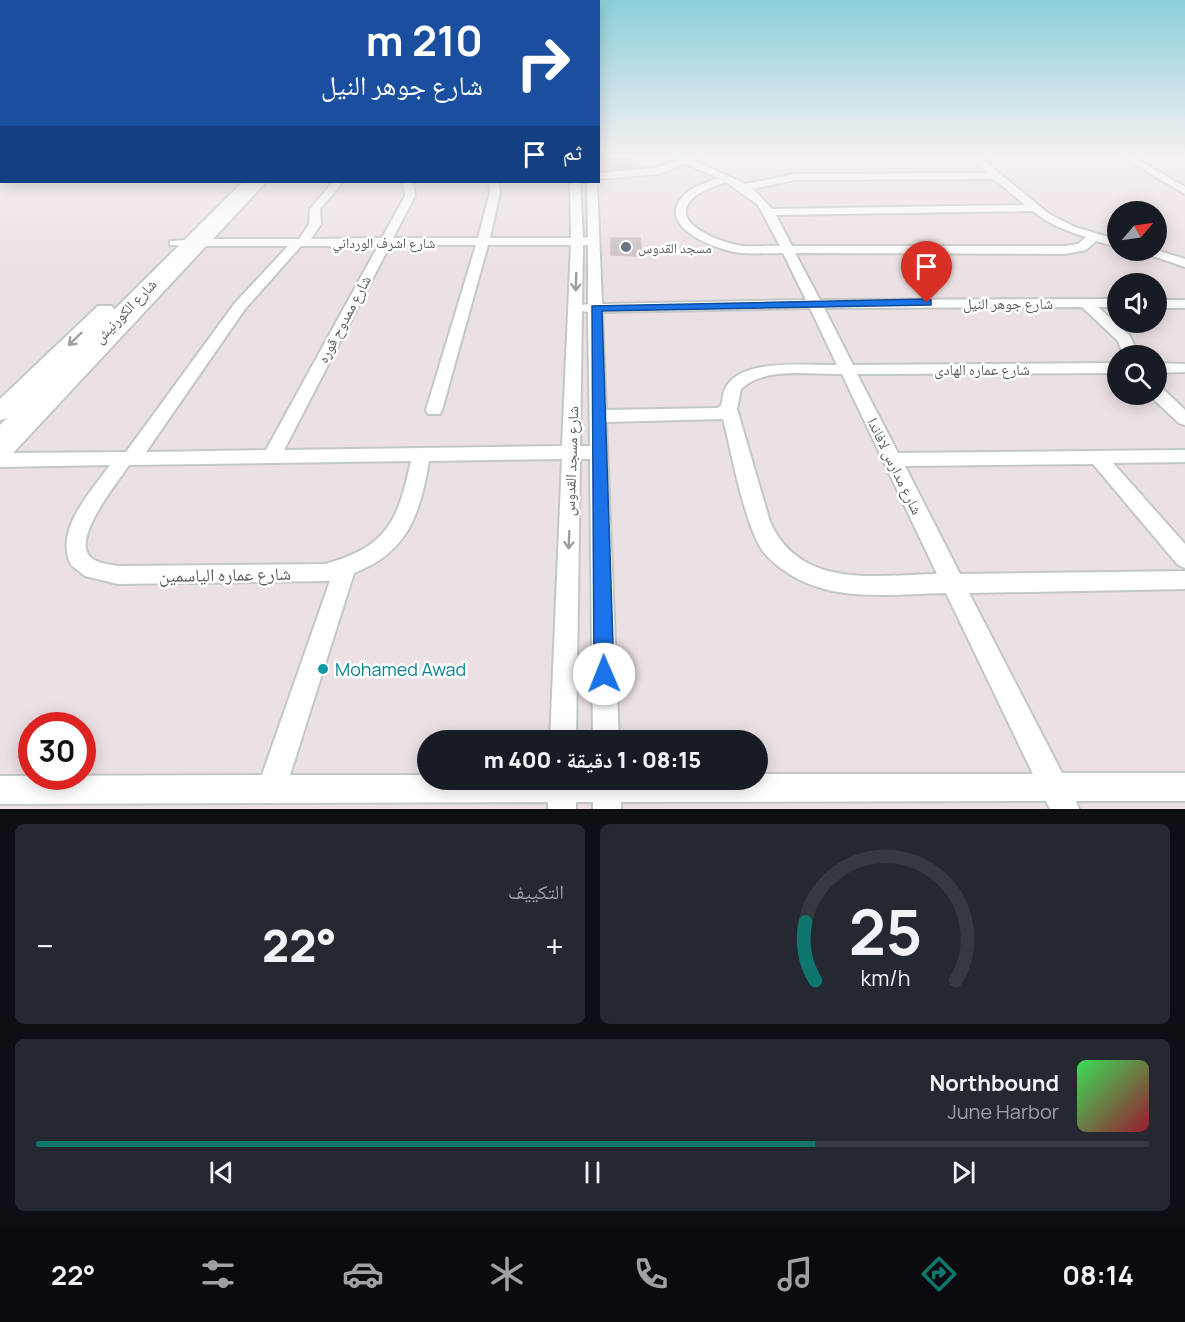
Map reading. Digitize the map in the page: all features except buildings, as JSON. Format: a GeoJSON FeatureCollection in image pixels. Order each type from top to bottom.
{"type":"FeatureCollection","features":[{"type":"Feature","properties":{"kind":"street","name":"شارع الكورنيش"},"geometry":{"type":"LineString","coordinates":[[0,412],[189,243],[229,193]]}},
{"type":"Feature","properties":{"kind":"street","name":"شارع الكورنيش"},"geometry":{"type":"LineString","coordinates":[[0,439],[239,193]]}},
{"type":"Feature","properties":{"kind":"street"},"geometry":{"type":"LineString","coordinates":[[0,458],[189,243],[248,193]]}},
{"type":"Feature","properties":{"kind":"street","name":"شارع عماره الياسمين"},"geometry":{"type":"LineString","coordinates":[[329,193],[315,209],[315,224],[240,306],[127,459],[80,525],[74,538],[74,550],[78,561],[87,569],[101,574],[325,573],[345,568],[376,551],[402,524],[409,508],[422,453]]}},
{"type":"Feature","properties":{"kind":"street","name":"شارع ممدوح قوره"},"geometry":{"type":"LineString","coordinates":[[272,456],[410,196],[410,193]]}},
{"type":"Feature","properties":{"kind":"street"},"geometry":{"type":"LineString","coordinates":[[434,410],[483,242],[495,193]]}},
{"type":"Feature","properties":{"kind":"street","name":"شارع مسجد القدوس"},"geometry":{"type":"LineString","coordinates":[[577,193],[596,308],[606,730]]}},
{"type":"Feature","properties":{"kind":"street","name":"شارع مسجد القدوس"},"geometry":{"type":"LineString","coordinates":[[563,730],[575,308],[591,193]]}},
{"type":"Feature","properties":{"kind":"street"},"geometry":{"type":"LineString","coordinates":[[695,193],[687,198],[680,211],[686,225],[705,239],[727,247],[753,251],[1065,250],[1082,247],[1093,237]]}},
{"type":"Feature","properties":{"kind":"street","name":"شارع مدارس لافاندا"},"geometry":{"type":"LineString","coordinates":[[751,193],[769,212],[789,251],[1059,798]]}},
{"type":"Feature","properties":{"kind":"street"},"geometry":{"type":"LineString","coordinates":[[1017,193],[1053,220],[1107,241]]}},
{"type":"Feature","properties":{"kind":"street"},"geometry":{"type":"LineString","coordinates":[[769,212],[1034,207]]}},
{"type":"Feature","properties":{"kind":"street","name":"شارع اشرف الورداني"},"geometry":{"type":"LineString","coordinates":[[189,243],[586,241]]}},
{"type":"Feature","properties":{"kind":"street"},"geometry":{"type":"LineString","coordinates":[[1167,258],[1185,263]]}},
{"type":"Feature","properties":{"kind":"street"},"geometry":{"type":"LineString","coordinates":[[1185,288],[1185,297]]}},
{"type":"Feature","properties":{"kind":"street"},"geometry":{"type":"LineString","coordinates":[[1086,303],[1125,339],[1127,345]]}},
{"type":"Feature","properties":{"kind":"street","name":"شارع جوهر النيل"},"geometry":{"type":"LineString","coordinates":[[575,308],[1107,303]]}},
{"type":"Feature","properties":{"kind":"street"},"geometry":{"type":"LineString","coordinates":[[1167,304],[1185,304]]}},
{"type":"Feature","properties":{"kind":"street","name":"شارع عماره الهادى"},"geometry":{"type":"LineString","coordinates":[[729,409],[732,388],[751,375],[769,372],[847,369],[1107,368]]}},
{"type":"Feature","properties":{"kind":"street"},"geometry":{"type":"LineString","coordinates":[[1167,368],[1182,368]]}},
{"type":"Feature","properties":{"kind":"street"},"geometry":{"type":"LineString","coordinates":[[1167,402],[1185,419]]}},
{"type":"Feature","properties":{"kind":"street"},"geometry":{"type":"LineString","coordinates":[[599,416],[716,414],[729,409],[763,533],[779,555],[791,565],[804,573],[835,584],[1185,580]]}},
{"type":"Feature","properties":{"kind":"street"},"geometry":{"type":"LineString","coordinates":[[0,458],[127,459],[600,452]]}},
{"type":"Feature","properties":{"kind":"street"},"geometry":{"type":"LineString","coordinates":[[892,460],[1185,456]]}},
{"type":"Feature","properties":{"kind":"street"},"geometry":{"type":"LineString","coordinates":[[1098,458],[1185,559]]}},
{"type":"Feature","properties":{"kind":"street"},"geometry":{"type":"LineString","coordinates":[[272,790],[345,568]]}},
{"type":"Feature","properties":{"kind":"street"},"geometry":{"type":"LineString","coordinates":[[0,790],[272,790],[1059,798],[1185,787]]}},
{"type":"Feature","properties":{"kind":"place","name":"مسجد القدوس"},"geometry":{"type":"Point","coordinates":[626,247]}},
{"type":"Feature","properties":{"kind":"place","name":"Mohamed Awad"},"geometry":{"type":"Point","coordinates":[323,669]}},
{"type":"Feature","properties":{"kind":"route"},"geometry":{"type":"LineString","coordinates":[[604,674],[596,308],[927,303]]}}]}
